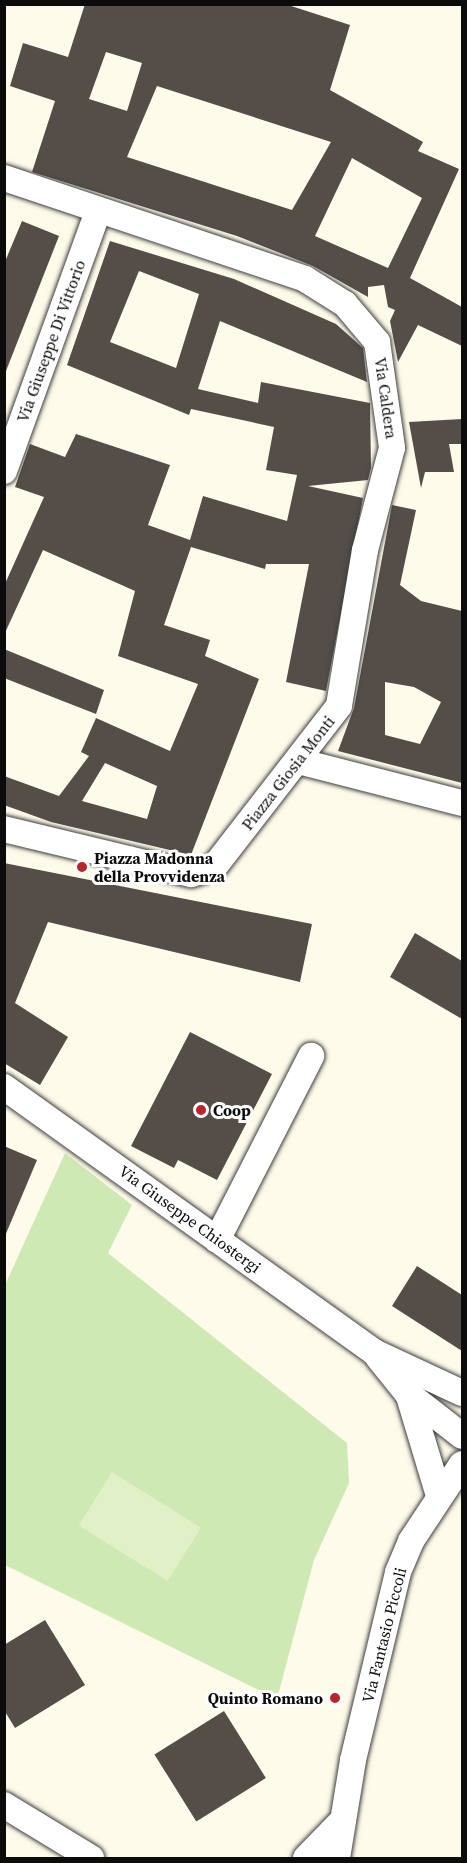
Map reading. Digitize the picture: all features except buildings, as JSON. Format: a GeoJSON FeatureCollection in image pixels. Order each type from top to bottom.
{"type":"FeatureCollection","features":[{"type":"Feature","properties":{"kind":"street","name":"Via Caldera"},"geometry":{"type":"LineString","coordinates":[[4,178],[98,212],[305,279],[345,304],[370,328],[381,358],[392,448],[365,550],[345,684]]}},
{"type":"Feature","properties":{"kind":"street","name":"Via Giuseppe Di Vittorio"},"geometry":{"type":"LineString","coordinates":[[4,471],[98,212]]}},
{"type":"Feature","properties":{"kind":"street","name":"Piazza Giosia Monti"},"geometry":{"type":"LineString","coordinates":[[4,829],[191,874],[214,867],[334,716],[345,684]]}},
{"type":"Feature","properties":{"kind":"street"},"geometry":{"type":"LineString","coordinates":[[298,761],[462,803]]}},
{"type":"Feature","properties":{"kind":"street"},"geometry":{"type":"LineString","coordinates":[[217,1240],[311,1056]]}},
{"type":"Feature","properties":{"kind":"street","name":"Via Giuseppe Chiostergi"},"geometry":{"type":"LineString","coordinates":[[4,1087],[374,1352],[462,1393]]}},
{"type":"Feature","properties":{"kind":"street","name":"Via Giuseppe Chiostergi"},"geometry":{"type":"LineString","coordinates":[[374,1352],[407,1393],[462,1436]]}},
{"type":"Feature","properties":{"kind":"street","name":"Via Giuseppe Chiostergi"},"geometry":{"type":"LineString","coordinates":[[407,1393],[439,1496]]}},
{"type":"Feature","properties":{"kind":"street","name":"Via Fantasio Piccoli"},"geometry":{"type":"LineString","coordinates":[[337,1858],[343,1820],[398,1572],[439,1496],[462,1464]]}},
{"type":"Feature","properties":{"kind":"street"},"geometry":{"type":"LineString","coordinates":[[4,1804],[91,1858]]}},
{"type":"Feature","properties":{"kind":"street"},"geometry":{"type":"LineString","coordinates":[[306,1858],[343,1820]]}},
{"type":"Feature","properties":{"kind":"green space"},"geometry":{"type":"Polygon","coordinates":[[[65,1153],[132,1205],[108,1253],[347,1443],[349,1483],[314,1560],[277,1699],[5,1565],[5,1285],[65,1153]]]}},
{"type":"Feature","properties":{"kind":"green space"},"geometry":{"type":"Polygon","coordinates":[[[112,1472],[201,1528],[168,1581],[79,1525],[112,1472]]]}},
{"type":"Feature","properties":{"kind":"place","name":"Piazza Madonna della Provvidenza"},"geometry":{"type":"Point","coordinates":[82,867]}},
{"type":"Feature","properties":{"kind":"place","name":"Coop"},"geometry":{"type":"Point","coordinates":[201,1110]}},
{"type":"Feature","properties":{"kind":"place","name":"Quinto Romano"},"geometry":{"type":"Point","coordinates":[335,1698]}}]}
